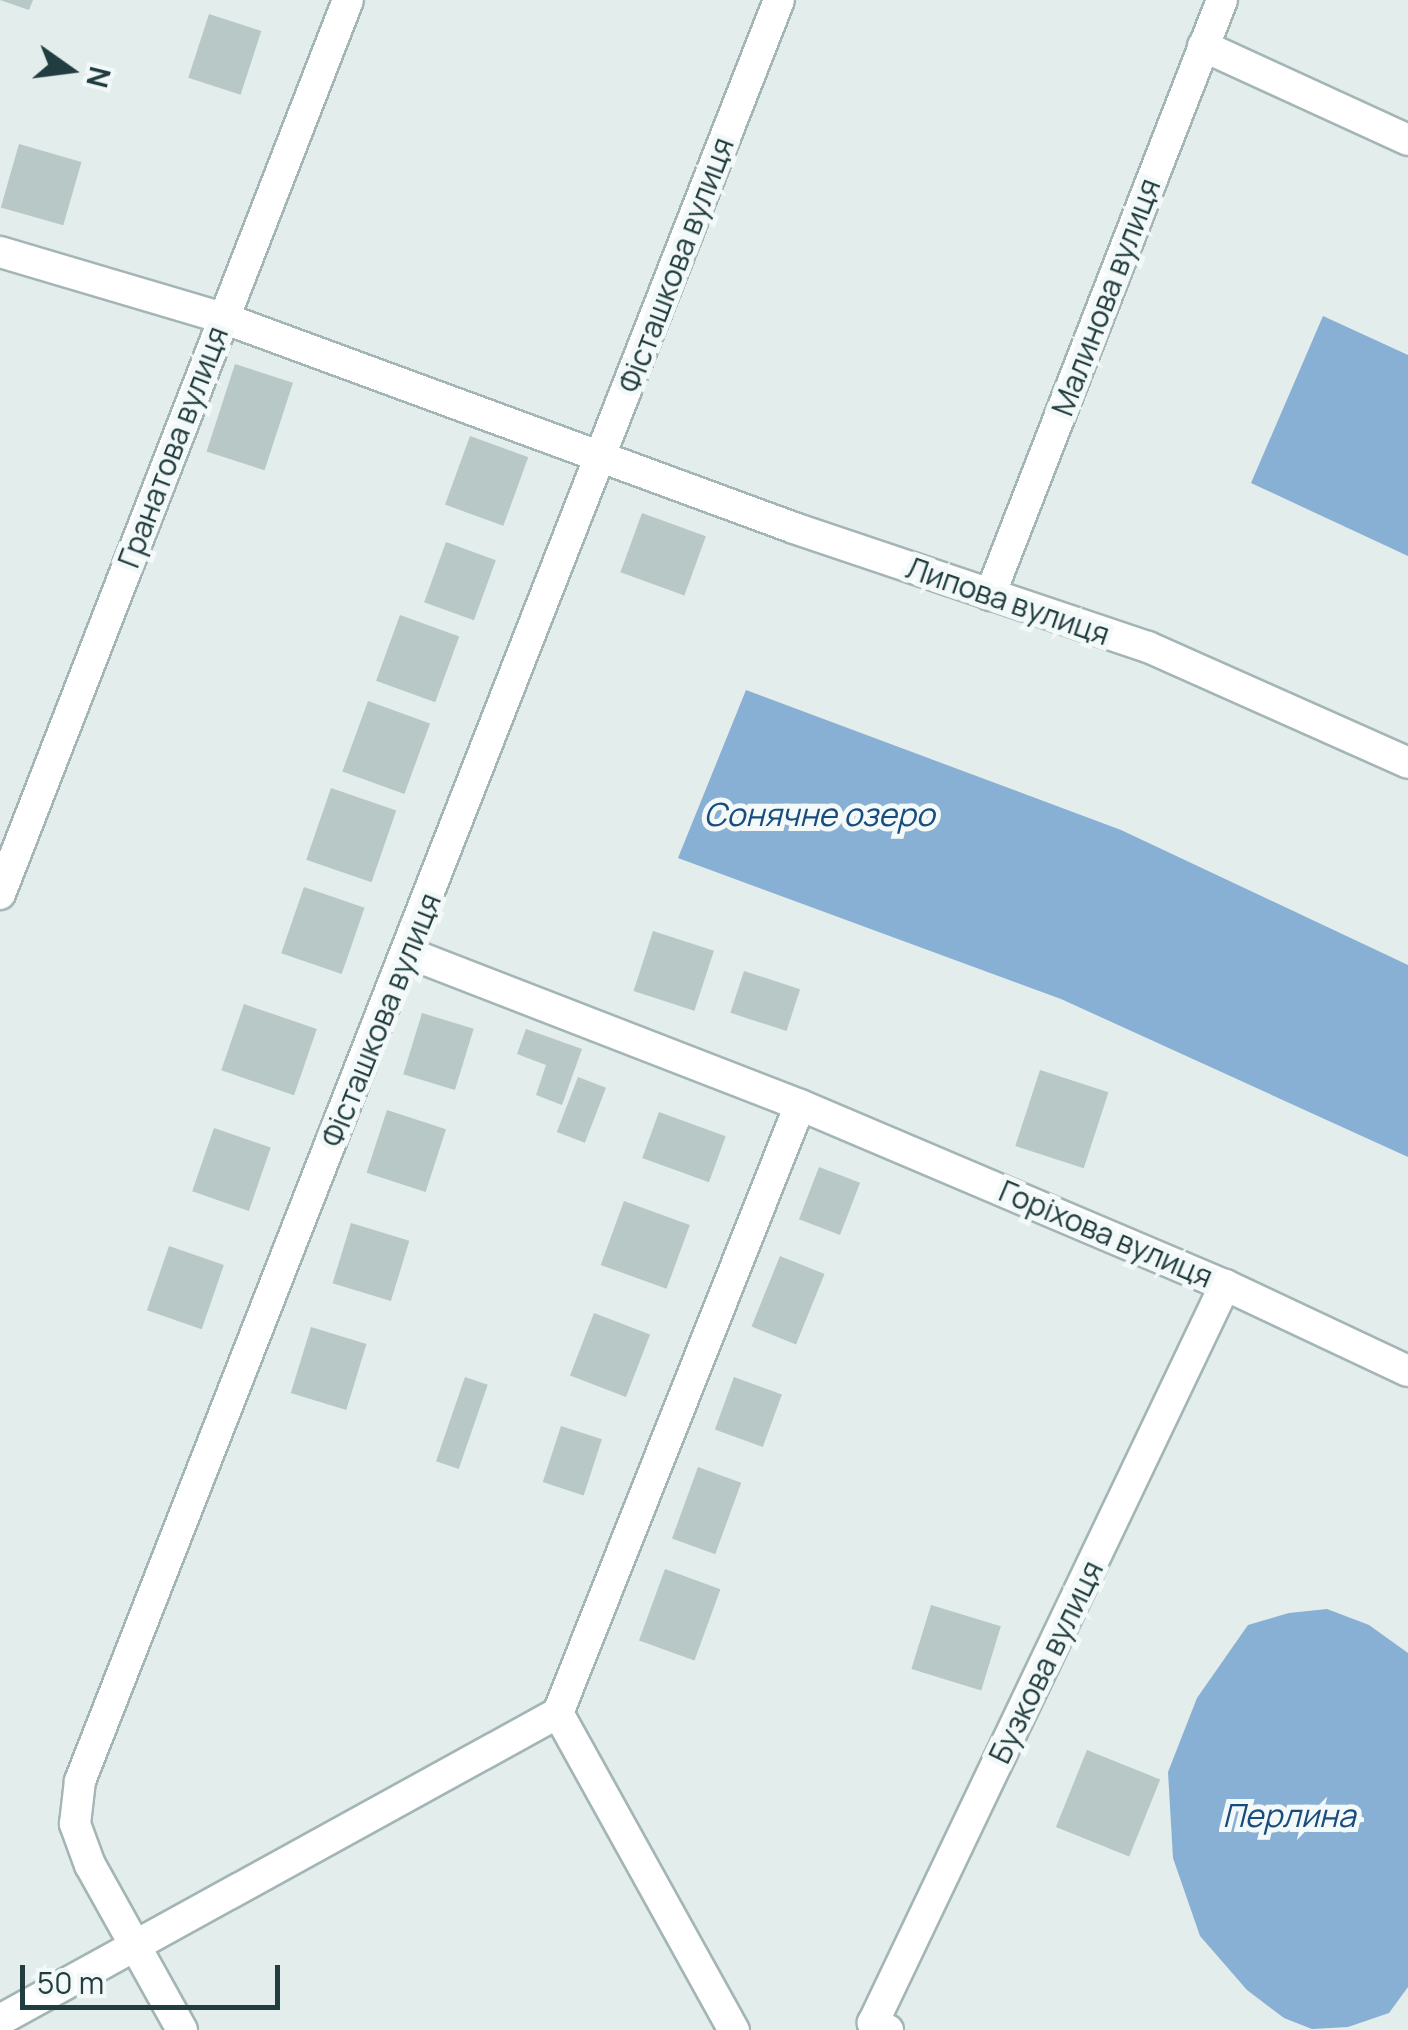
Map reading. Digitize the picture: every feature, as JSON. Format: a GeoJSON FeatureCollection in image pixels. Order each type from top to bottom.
{"type":"FeatureCollection","features":[{"type":"Feature","properties":{"kind":"street","name":"Гранатова вулиця"},"geometry":{"type":"LineString","coordinates":[[0,894],[348,0]]}},
{"type":"Feature","properties":{"kind":"street","name":"Фісташкова вулиця"},"geometry":{"type":"LineString","coordinates":[[182,2030],[137,1942],[90,1865],[76,1824],[80,1781],[779,0]]}},
{"type":"Feature","properties":{"kind":"street","name":"Малинова вулиця"},"geometry":{"type":"LineString","coordinates":[[990,595],[1222,0]]}},
{"type":"Feature","properties":{"kind":"street"},"geometry":{"type":"LineString","coordinates":[[1203,46],[1408,140]]}},
{"type":"Feature","properties":{"kind":"street","name":"Липова вулиця"},"geometry":{"type":"LineString","coordinates":[[0,252],[223,318],[990,595],[1148,648],[1408,763]]}},
{"type":"Feature","properties":{"kind":"street","name":"Горіхова вулиця"},"geometry":{"type":"LineString","coordinates":[[408,953],[800,1105],[1225,1285],[1408,1371]]}},
{"type":"Feature","properties":{"kind":"street"},"geometry":{"type":"LineString","coordinates":[[0,2020],[558,1714],[800,1105]]}},
{"type":"Feature","properties":{"kind":"street","name":"Бузкова вулиця"},"geometry":{"type":"LineString","coordinates":[[888,2030],[873,2023],[1225,1285]]}},
{"type":"Feature","properties":{"kind":"street"},"geometry":{"type":"LineString","coordinates":[[558,1714],[734,2030]]}},
{"type":"Feature","properties":{"kind":"water"},"geometry":{"type":"Polygon","coordinates":[[[1323,316],[1408,355],[1408,556],[1251,483],[1323,316]]]}},
{"type":"Feature","properties":{"kind":"water","name":"Сонячне озеро"},"geometry":{"type":"Polygon","coordinates":[[[746,690],[1121,830],[1408,965],[1408,1157],[1061,999],[678,858],[746,690]]]}},
{"type":"Feature","properties":{"kind":"water","name":"Перлина"},"geometry":{"type":"Polygon","coordinates":[[[1327,1609],[1369,1625],[1408,1653],[1408,1987],[1389,2013],[1348,2027],[1312,2029],[1284,2018],[1247,1990],[1200,1936],[1173,1858],[1168,1772],[1197,1698],[1248,1625],[1289,1613],[1327,1609]]]}},
{"type":"Feature","properties":{"kind":"building"},"geometry":{"type":"Polygon","coordinates":[[[0,0],[33,0],[29,10],[0,0]]]}},
{"type":"Feature","properties":{"kind":"building"},"geometry":{"type":"Polygon","coordinates":[[[209,14],[261,31],[241,95],[188,78],[209,14]]]}},
{"type":"Feature","properties":{"kind":"building"},"geometry":{"type":"Polygon","coordinates":[[[19,144],[81,162],[63,225],[1,207],[19,144]]]}},
{"type":"Feature","properties":{"kind":"building"},"geometry":{"type":"Polygon","coordinates":[[[235,364],[293,383],[265,470],[207,451],[235,364]]]}},
{"type":"Feature","properties":{"kind":"building"},"geometry":{"type":"Polygon","coordinates":[[[470,436],[528,457],[503,526],[445,505],[470,436]]]}},
{"type":"Feature","properties":{"kind":"building"},"geometry":{"type":"Polygon","coordinates":[[[642,513],[706,536],[684,595],[620,572],[642,513]]]}},
{"type":"Feature","properties":{"kind":"building"},"geometry":{"type":"Polygon","coordinates":[[[446,542],[496,560],[474,620],[424,602],[446,542]]]}},
{"type":"Feature","properties":{"kind":"building"},"geometry":{"type":"Polygon","coordinates":[[[400,615],[459,637],[435,702],[376,681],[400,615]]]}},
{"type":"Feature","properties":{"kind":"building"},"geometry":{"type":"Polygon","coordinates":[[[368,701],[430,724],[404,794],[342,771],[368,701]]]}},
{"type":"Feature","properties":{"kind":"building"},"geometry":{"type":"Polygon","coordinates":[[[331,788],[396,810],[371,882],[306,860],[331,788]]]}},
{"type":"Feature","properties":{"kind":"building"},"geometry":{"type":"Polygon","coordinates":[[[304,887],[365,908],[342,974],[281,953],[304,887]]]}},
{"type":"Feature","properties":{"kind":"building"},"geometry":{"type":"Polygon","coordinates":[[[653,931],[714,951],[694,1011],[634,991],[653,931]]]}},
{"type":"Feature","properties":{"kind":"building"},"geometry":{"type":"Polygon","coordinates":[[[744,971],[800,989],[787,1031],[730,1013],[744,971]]]}},
{"type":"Feature","properties":{"kind":"building"},"geometry":{"type":"Polygon","coordinates":[[[244,1004],[317,1029],[294,1095],[221,1070],[244,1004]]]}},
{"type":"Feature","properties":{"kind":"building"},"geometry":{"type":"Polygon","coordinates":[[[422,1013],[474,1029],[455,1090],[403,1074],[422,1013]]]}},
{"type":"Feature","properties":{"kind":"building"},"geometry":{"type":"Polygon","coordinates":[[[526,1029],[582,1049],[562,1105],[536,1095],[546,1065],[517,1054],[526,1029]]]}},
{"type":"Feature","properties":{"kind":"building"},"geometry":{"type":"Polygon","coordinates":[[[1040,1070],[1108,1092],[1084,1168],[1015,1146],[1040,1070]]]}},
{"type":"Feature","properties":{"kind":"building"},"geometry":{"type":"Polygon","coordinates":[[[578,1077],[606,1088],[585,1143],[557,1132],[578,1077]]]}},
{"type":"Feature","properties":{"kind":"building"},"geometry":{"type":"Polygon","coordinates":[[[387,1110],[446,1129],[426,1192],[367,1173],[387,1110]]]}},
{"type":"Feature","properties":{"kind":"building"},"geometry":{"type":"Polygon","coordinates":[[[659,1112],[726,1136],[709,1182],[642,1158],[659,1112]]]}},
{"type":"Feature","properties":{"kind":"building"},"geometry":{"type":"Polygon","coordinates":[[[214,1128],[271,1148],[249,1211],[192,1191],[214,1128]]]}},
{"type":"Feature","properties":{"kind":"building"},"geometry":{"type":"Polygon","coordinates":[[[819,1167],[860,1183],[840,1235],[799,1219],[819,1167]]]}},
{"type":"Feature","properties":{"kind":"building"},"geometry":{"type":"Polygon","coordinates":[[[624,1201],[690,1225],[667,1289],[601,1265],[624,1201]]]}},
{"type":"Feature","properties":{"kind":"building"},"geometry":{"type":"Polygon","coordinates":[[[351,1223],[409,1241],[391,1301],[333,1283],[351,1223]]]}},
{"type":"Feature","properties":{"kind":"building"},"geometry":{"type":"Polygon","coordinates":[[[169,1246],[224,1265],[202,1329],[147,1310],[169,1246]]]}},
{"type":"Feature","properties":{"kind":"building"},"geometry":{"type":"Polygon","coordinates":[[[780,1256],[825,1274],[796,1344],[752,1326],[780,1256]]]}},
{"type":"Feature","properties":{"kind":"building"},"geometry":{"type":"Polygon","coordinates":[[[594,1313],[650,1335],[626,1397],[570,1376],[594,1313]]]}},
{"type":"Feature","properties":{"kind":"building"},"geometry":{"type":"Polygon","coordinates":[[[311,1327],[366,1344],[346,1410],[291,1393],[311,1327]]]}},
{"type":"Feature","properties":{"kind":"building"},"geometry":{"type":"Polygon","coordinates":[[[465,1377],[488,1385],[459,1469],[436,1461],[465,1377]]]}},
{"type":"Feature","properties":{"kind":"building"},"geometry":{"type":"Polygon","coordinates":[[[734,1377],[782,1394],[763,1447],[715,1430],[734,1377]]]}},
{"type":"Feature","properties":{"kind":"building"},"geometry":{"type":"Polygon","coordinates":[[[561,1426],[602,1439],[584,1495],[543,1482],[561,1426]]]}},
{"type":"Feature","properties":{"kind":"building"},"geometry":{"type":"Polygon","coordinates":[[[698,1467],[741,1483],[715,1554],[672,1538],[698,1467]]]}},
{"type":"Feature","properties":{"kind":"building"},"geometry":{"type":"Polygon","coordinates":[[[665,1569],[720,1589],[694,1661],[639,1640],[665,1569]]]}},
{"type":"Feature","properties":{"kind":"building"},"geometry":{"type":"Polygon","coordinates":[[[931,1605],[1001,1626],[981,1690],[911,1669],[931,1605]]]}},
{"type":"Feature","properties":{"kind":"building"},"geometry":{"type":"Polygon","coordinates":[[[1087,1750],[1160,1780],[1129,1857],[1056,1827],[1087,1750]]]}}]}
